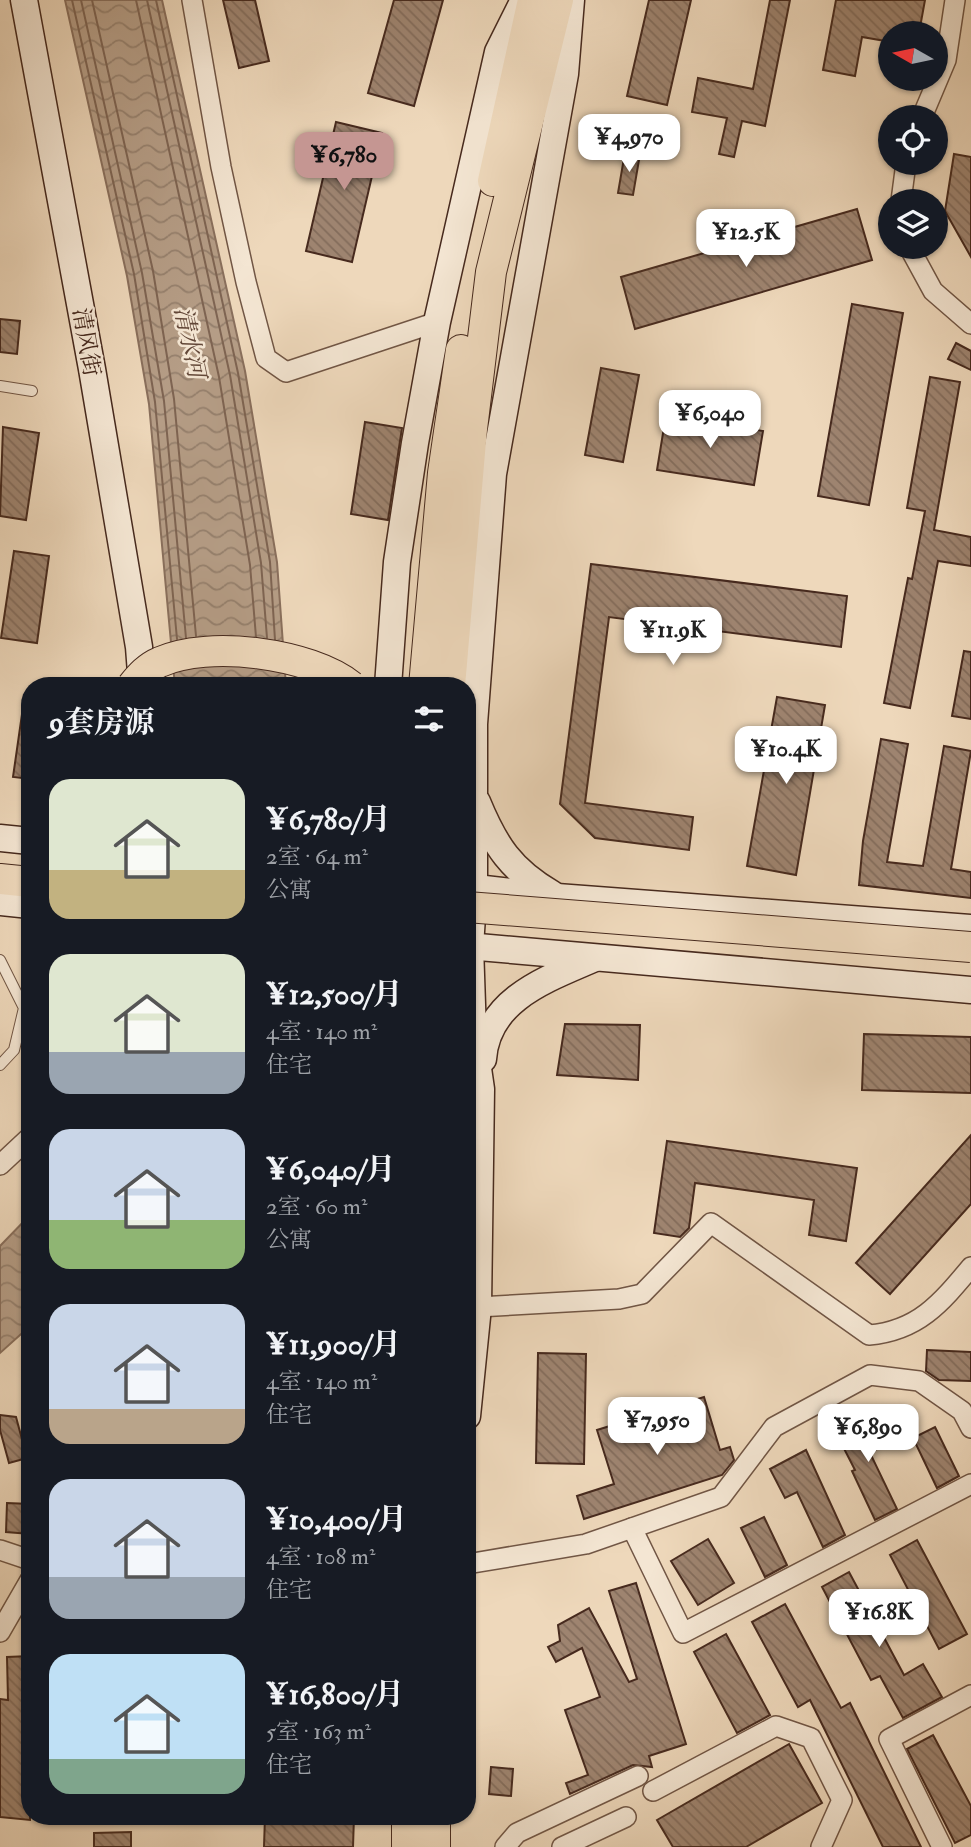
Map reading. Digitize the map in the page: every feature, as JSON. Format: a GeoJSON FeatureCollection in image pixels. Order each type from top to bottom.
{"type":"FeatureCollection","features":[{"type":"Feature","properties":{"kind":"main road","name":"清风街"},"geometry":{"type":"LineString","coordinates":[[24,0],[92,369],[139,647],[141,677]]}},
{"type":"Feature","properties":{"kind":"main road"},"geometry":{"type":"LineString","coordinates":[[389,677],[397,562],[437,322],[498,52],[524,0]]}},
{"type":"Feature","properties":{"kind":"main road"},"geometry":{"type":"LineString","coordinates":[[425,677],[443,473],[533,0]]}},
{"type":"Feature","properties":{"kind":"main road"},"geometry":{"type":"LineString","coordinates":[[451,677],[482,271],[558,0]]}},
{"type":"Feature","properties":{"kind":"main road"},"geometry":{"type":"LineString","coordinates":[[476,698],[493,474],[565,74],[571,0]]}},
{"type":"Feature","properties":{"kind":"main road"},"geometry":{"type":"LineString","coordinates":[[142,677],[158,663],[210,651],[287,658],[309,663],[339,677]]}},
{"type":"Feature","properties":{"kind":"main road"},"geometry":{"type":"LineString","coordinates":[[476,798],[492,835],[512,866],[557,897]]}},
{"type":"Feature","properties":{"kind":"main road"},"geometry":{"type":"LineString","coordinates":[[0,838],[21,840]]}},
{"type":"Feature","properties":{"kind":"main road"},"geometry":{"type":"LineString","coordinates":[[0,860],[21,862]]}},
{"type":"Feature","properties":{"kind":"main road"},"geometry":{"type":"LineString","coordinates":[[0,879],[21,881]]}},
{"type":"Feature","properties":{"kind":"main road"},"geometry":{"type":"LineString","coordinates":[[476,894],[557,897],[971,928]]}},
{"type":"Feature","properties":{"kind":"main road"},"geometry":{"type":"LineString","coordinates":[[476,895],[971,947]]}},
{"type":"Feature","properties":{"kind":"main road"},"geometry":{"type":"LineString","coordinates":[[0,902],[21,904]]}},
{"type":"Feature","properties":{"kind":"main road"},"geometry":{"type":"LineString","coordinates":[[476,940],[971,966]]}},
{"type":"Feature","properties":{"kind":"main road"},"geometry":{"type":"LineString","coordinates":[[476,941],[599,956],[971,990]]}},
{"type":"Feature","properties":{"kind":"main road"},"geometry":{"type":"LineString","coordinates":[[476,1327],[481,1089],[487,1038],[491,1026],[503,1008],[527,990],[599,956]]}},
{"type":"Feature","properties":{"kind":"main road"},"geometry":{"type":"LineString","coordinates":[[476,1055],[481,1089]]}},
{"type":"Feature","properties":{"kind":"main road"},"geometry":{"type":"LineString","coordinates":[[393,1825],[396,1847]]}},
{"type":"Feature","properties":{"kind":"main road"},"geometry":{"type":"LineString","coordinates":[[407,1825],[407,1847]]}},
{"type":"Feature","properties":{"kind":"main road"},"geometry":{"type":"LineString","coordinates":[[436,1825],[437,1847]]}},
{"type":"Feature","properties":{"kind":"main road"},"geometry":{"type":"LineString","coordinates":[[437,1847],[441,1825]]}},
{"type":"Feature","properties":{"kind":"street"},"geometry":{"type":"LineString","coordinates":[[192,0],[227,193],[266,358],[286,372],[437,322]]}},
{"type":"Feature","properties":{"kind":"street"},"geometry":{"type":"LineString","coordinates":[[927,105],[946,60],[956,0]]}},
{"type":"Feature","properties":{"kind":"street"},"geometry":{"type":"LineString","coordinates":[[913,259],[933,291],[971,324]]}},
{"type":"Feature","properties":{"kind":"street"},"geometry":{"type":"LineString","coordinates":[[0,1165],[21,1145]]}},
{"type":"Feature","properties":{"kind":"street"},"geometry":{"type":"LineString","coordinates":[[478,1307],[619,1299],[642,1293],[711,1223],[869,1335],[894,1333],[937,1307],[971,1267]]}},
{"type":"Feature","properties":{"kind":"street"},"geometry":{"type":"LineString","coordinates":[[476,1562],[586,1544],[721,1497],[774,1427],[870,1375],[919,1381],[962,1411],[971,1428]]}},
{"type":"Feature","properties":{"kind":"street"},"geometry":{"type":"LineString","coordinates":[[632,1528],[682,1633],[971,1484]]}},
{"type":"Feature","properties":{"kind":"street"},"geometry":{"type":"LineString","coordinates":[[0,1550],[21,1557]]}},
{"type":"Feature","properties":{"kind":"street"},"geometry":{"type":"LineString","coordinates":[[0,1632],[21,1596]]}},
{"type":"Feature","properties":{"kind":"street"},"geometry":{"type":"LineString","coordinates":[[943,1847],[890,1739],[971,1695]]}},
{"type":"Feature","properties":{"kind":"street"},"geometry":{"type":"LineString","coordinates":[[653,1791],[776,1726],[811,1738],[842,1800],[821,1847]]}},
{"type":"Feature","properties":{"kind":"street"},"geometry":{"type":"LineString","coordinates":[[505,1847],[517,1833],[638,1776]]}},
{"type":"Feature","properties":{"kind":"street"},"geometry":{"type":"LineString","coordinates":[[562,1847],[626,1817]]}},
{"type":"Feature","properties":{"kind":"lane"},"geometry":{"type":"LineString","coordinates":[[0,386],[32,391]]}},
{"type":"Feature","properties":{"kind":"lane"},"geometry":{"type":"LineString","coordinates":[[0,960],[21,1002]]}},
{"type":"Feature","properties":{"kind":"lane"},"geometry":{"type":"LineString","coordinates":[[0,1065],[14,1050],[21,1021]]}},
{"type":"Feature","properties":{"kind":"water","name":"清水河"},"geometry":{"type":"Polygon","coordinates":[[[65,0],[162,0],[245,371],[277,562],[285,677],[174,677],[149,404],[127,276],[65,0]]]}},
{"type":"Feature","properties":{"kind":"water"},"geometry":{"type":"Polygon","coordinates":[[[21,1224],[21,1334],[0,1353],[0,1246],[21,1224]]]}},
{"type":"Feature","properties":{"kind":"building"},"geometry":{"type":"Polygon","coordinates":[[[223,0],[255,0],[269,61],[239,68],[223,0]]]}},
{"type":"Feature","properties":{"kind":"building"},"geometry":{"type":"Polygon","coordinates":[[[394,0],[443,0],[414,106],[368,93],[394,0]]]}},
{"type":"Feature","properties":{"kind":"building"},"geometry":{"type":"Polygon","coordinates":[[[649,0],[691,0],[667,105],[627,96],[649,0]]]}},
{"type":"Feature","properties":{"kind":"building"},"geometry":{"type":"Polygon","coordinates":[[[770,0],[790,0],[765,126],[742,121],[734,157],[719,154],[727,118],[692,112],[698,78],[753,89],[770,0]]]}},
{"type":"Feature","properties":{"kind":"building"},"geometry":{"type":"Polygon","coordinates":[[[836,0],[925,0],[921,21],[878,21],[878,40],[862,37],[855,76],[823,70],[836,0]]]}},
{"type":"Feature","properties":{"kind":"building"},"geometry":{"type":"Polygon","coordinates":[[[336,122],[382,133],[352,262],[306,251],[336,122]]]}},
{"type":"Feature","properties":{"kind":"building"},"geometry":{"type":"Polygon","coordinates":[[[625,152],[640,154],[633,195],[618,193],[625,152]]]}},
{"type":"Feature","properties":{"kind":"building"},"geometry":{"type":"Polygon","coordinates":[[[954,154],[971,157],[971,257],[948,216],[948,192],[954,154]]]}},
{"type":"Feature","properties":{"kind":"building"},"geometry":{"type":"Polygon","coordinates":[[[857,209],[872,260],[635,329],[621,277],[857,209]]]}},
{"type":"Feature","properties":{"kind":"building"},"geometry":{"type":"Polygon","coordinates":[[[852,304],[903,313],[869,505],[818,496],[852,304]]]}},
{"type":"Feature","properties":{"kind":"building"},"geometry":{"type":"Polygon","coordinates":[[[0,319],[20,321],[17,354],[0,352],[0,319]]]}},
{"type":"Feature","properties":{"kind":"building"},"geometry":{"type":"Polygon","coordinates":[[[956,343],[971,351],[971,370],[948,359],[956,343]]]}},
{"type":"Feature","properties":{"kind":"building"},"geometry":{"type":"Polygon","coordinates":[[[601,368],[639,375],[623,462],[585,455],[601,368]]]}},
{"type":"Feature","properties":{"kind":"building"},"geometry":{"type":"Polygon","coordinates":[[[930,377],[960,382],[934,530],[971,537],[971,566],[938,561],[910,708],[884,703],[908,578],[912,579],[925,511],[907,508],[930,377]]]}},
{"type":"Feature","properties":{"kind":"building"},"geometry":{"type":"Polygon","coordinates":[[[666,415],[763,431],[754,485],[657,470],[666,415]]]}},
{"type":"Feature","properties":{"kind":"building"},"geometry":{"type":"Polygon","coordinates":[[[365,422],[402,428],[388,520],[351,514],[365,422]]]}},
{"type":"Feature","properties":{"kind":"building"},"geometry":{"type":"Polygon","coordinates":[[[3,427],[39,433],[26,520],[0,516],[3,427]]]}},
{"type":"Feature","properties":{"kind":"building"},"geometry":{"type":"Polygon","coordinates":[[[14,551],[49,556],[37,643],[1,638],[14,551]]]}},
{"type":"Feature","properties":{"kind":"building"},"geometry":{"type":"Polygon","coordinates":[[[591,564],[847,596],[841,647],[609,617],[585,803],[693,817],[689,850],[595,838],[560,804],[591,564]]]}},
{"type":"Feature","properties":{"kind":"building"},"geometry":{"type":"Polygon","coordinates":[[[964,651],[971,652],[971,719],[952,716],[964,651]]]}},
{"type":"Feature","properties":{"kind":"building"},"geometry":{"type":"Polygon","coordinates":[[[777,697],[825,705],[796,875],[747,866],[777,697]]]}},
{"type":"Feature","properties":{"kind":"building"},"geometry":{"type":"Polygon","coordinates":[[[21,721],[21,778],[13,777],[21,721]]]}},
{"type":"Feature","properties":{"kind":"building"},"geometry":{"type":"Polygon","coordinates":[[[881,739],[908,744],[887,862],[923,866],[944,746],[971,751],[951,869],[971,872],[971,898],[859,885],[863,841],[881,739]]]}},
{"type":"Feature","properties":{"kind":"building"},"geometry":{"type":"Polygon","coordinates":[[[565,1024],[640,1025],[638,1080],[557,1075],[565,1024]]]}},
{"type":"Feature","properties":{"kind":"building"},"geometry":{"type":"Polygon","coordinates":[[[864,1034],[971,1037],[971,1093],[862,1090],[864,1034]]]}},
{"type":"Feature","properties":{"kind":"building"},"geometry":{"type":"Polygon","coordinates":[[[971,1135],[971,1204],[890,1294],[856,1263],[971,1135]]]}},
{"type":"Feature","properties":{"kind":"building"},"geometry":{"type":"Polygon","coordinates":[[[667,1141],[857,1168],[846,1241],[809,1235],[814,1200],[695,1183],[689,1228],[680,1237],[654,1233],[667,1141]]]}},
{"type":"Feature","properties":{"kind":"building"},"geometry":{"type":"Polygon","coordinates":[[[927,1350],[971,1352],[971,1381],[939,1380],[926,1371],[927,1350]]]}},
{"type":"Feature","properties":{"kind":"building"},"geometry":{"type":"Polygon","coordinates":[[[538,1353],[586,1354],[584,1464],[536,1463],[538,1353]]]}},
{"type":"Feature","properties":{"kind":"building"},"geometry":{"type":"Polygon","coordinates":[[[704,1397],[720,1450],[730,1447],[734,1460],[722,1475],[584,1519],[577,1496],[614,1484],[597,1430],[704,1397]]]}},
{"type":"Feature","properties":{"kind":"building"},"geometry":{"type":"Polygon","coordinates":[[[872,1414],[887,1443],[870,1453],[897,1509],[875,1520],[852,1471],[855,1470],[836,1433],[872,1414]]]}},
{"type":"Feature","properties":{"kind":"building"},"geometry":{"type":"Polygon","coordinates":[[[0,1415],[16,1417],[21,1436],[21,1460],[9,1463],[0,1430],[0,1415]]]}},
{"type":"Feature","properties":{"kind":"building"},"geometry":{"type":"Polygon","coordinates":[[[935,1427],[959,1476],[937,1488],[913,1438],[935,1427]]]}},
{"type":"Feature","properties":{"kind":"building"},"geometry":{"type":"Polygon","coordinates":[[[806,1450],[845,1535],[823,1547],[797,1492],[785,1498],[770,1469],[806,1450]]]}},
{"type":"Feature","properties":{"kind":"building"},"geometry":{"type":"Polygon","coordinates":[[[7,1503],[21,1504],[21,1533],[6,1532],[7,1503]]]}},
{"type":"Feature","properties":{"kind":"building"},"geometry":{"type":"Polygon","coordinates":[[[764,1517],[787,1565],[765,1577],[741,1528],[764,1517]]]}},
{"type":"Feature","properties":{"kind":"building"},"geometry":{"type":"Polygon","coordinates":[[[708,1539],[734,1583],[698,1605],[671,1561],[708,1539]]]}},
{"type":"Feature","properties":{"kind":"building"},"geometry":{"type":"Polygon","coordinates":[[[917,1540],[967,1634],[939,1649],[890,1555],[917,1540]]]}},
{"type":"Feature","properties":{"kind":"building"},"geometry":{"type":"Polygon","coordinates":[[[849,1572],[904,1675],[923,1664],[942,1697],[903,1718],[880,1676],[871,1680],[822,1587],[849,1572]]]}},
{"type":"Feature","properties":{"kind":"building"},"geometry":{"type":"Polygon","coordinates":[[[636,1583],[686,1744],[649,1756],[652,1767],[633,1765],[570,1794],[566,1783],[588,1775],[565,1710],[600,1697],[582,1648],[556,1662],[548,1647],[560,1641],[558,1625],[589,1608],[629,1682],[637,1679],[609,1591],[636,1583]]]}},
{"type":"Feature","properties":{"kind":"building"},"geometry":{"type":"Polygon","coordinates":[[[785,1604],[841,1708],[850,1703],[921,1847],[883,1847],[810,1700],[798,1707],[752,1622],[785,1604]]]}},
{"type":"Feature","properties":{"kind":"building"},"geometry":{"type":"Polygon","coordinates":[[[726,1634],[770,1715],[737,1733],[694,1652],[726,1634]]]}},
{"type":"Feature","properties":{"kind":"building"},"geometry":{"type":"Polygon","coordinates":[[[21,1656],[21,1819],[0,1817],[0,1699],[8,1700],[7,1657],[21,1656]]]}},
{"type":"Feature","properties":{"kind":"building"},"geometry":{"type":"Polygon","coordinates":[[[933,1735],[971,1806],[971,1835],[955,1843],[907,1749],[933,1735]]]}},
{"type":"Feature","properties":{"kind":"building"},"geometry":{"type":"Polygon","coordinates":[[[789,1744],[822,1803],[746,1847],[673,1847],[657,1820],[789,1744]]]}},
{"type":"Feature","properties":{"kind":"building"},"geometry":{"type":"Polygon","coordinates":[[[491,1767],[513,1769],[511,1796],[489,1794],[491,1767]]]}},
{"type":"Feature","properties":{"kind":"building"},"geometry":{"type":"Polygon","coordinates":[[[265,1825],[354,1825],[353,1847],[264,1847],[265,1825]]]}},
{"type":"Feature","properties":{"kind":"building"},"geometry":{"type":"Polygon","coordinates":[[[131,1832],[131,1847],[94,1847],[94,1833],[131,1832]]]}}]}
